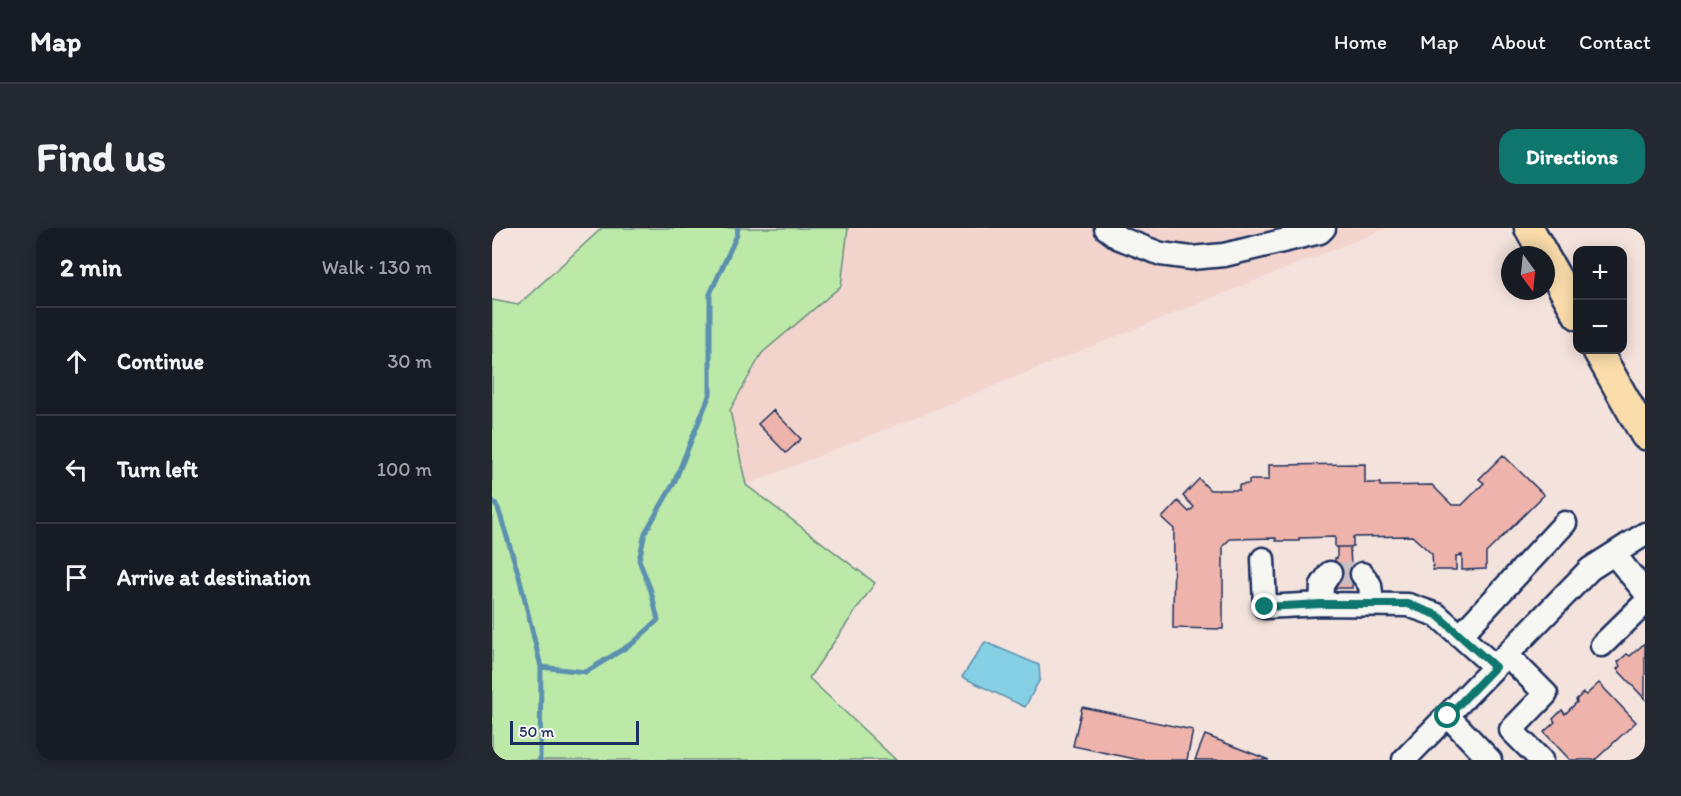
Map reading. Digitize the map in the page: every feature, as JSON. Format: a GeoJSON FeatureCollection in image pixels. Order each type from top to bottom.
{"type":"FeatureCollection","features":[{"type":"Feature","properties":{"kind":"main road"},"geometry":{"type":"LineString","coordinates":[[1528,228],[1539,246]]}},
{"type":"Feature","properties":{"kind":"main road"},"geometry":{"type":"LineString","coordinates":[[1555,275],[1573,306]]}},
{"type":"Feature","properties":{"kind":"main road"},"geometry":{"type":"LineString","coordinates":[[1599,354],[1645,435]]}},
{"type":"Feature","properties":{"kind":"street"},"geometry":{"type":"LineString","coordinates":[[1106,228],[1119,238],[1161,254],[1191,258],[1224,255],[1320,232],[1324,228]]}},
{"type":"Feature","properties":{"kind":"street"},"geometry":{"type":"LineString","coordinates":[[1460,636],[1565,523]]}},
{"type":"Feature","properties":{"kind":"street"},"geometry":{"type":"LineString","coordinates":[[1404,760],[1590,569],[1645,534]]}},
{"type":"Feature","properties":{"kind":"street"},"geometry":{"type":"LineString","coordinates":[[1614,554],[1645,592]]}},
{"type":"Feature","properties":{"kind":"street"},"geometry":{"type":"LineString","coordinates":[[1263,559],[1265,607],[1321,604],[1408,604],[1437,615],[1460,636],[1501,661],[1546,694],[1511,730],[1541,760]]}},
{"type":"Feature","properties":{"kind":"street"},"geometry":{"type":"LineString","coordinates":[[1321,604],[1322,585],[1330,573]]}},
{"type":"Feature","properties":{"kind":"street"},"geometry":{"type":"LineString","coordinates":[[1362,574],[1370,585],[1372,604]]}},
{"type":"Feature","properties":{"kind":"street"},"geometry":{"type":"LineString","coordinates":[[1602,645],[1645,603]]}},
{"type":"Feature","properties":{"kind":"street"},"geometry":{"type":"LineString","coordinates":[[1448,716],[1490,760]]}},
{"type":"Feature","properties":{"kind":"shaded area"},"geometry":{"type":"Polygon","coordinates":[[[848,228],[1387,228],[746,485],[730,410],[762,353],[841,286],[848,228]]]}},
{"type":"Feature","properties":{"kind":"green space"},"geometry":{"type":"Polygon","coordinates":[[[602,228],[848,228],[841,286],[762,353],[730,410],[746,485],[875,583],[809,678],[896,760],[492,760],[492,300],[518,305],[602,228]]]}},
{"type":"Feature","properties":{"kind":"water"},"geometry":{"type":"Polygon","coordinates":[[[985,642],[1039,665],[1040,679],[1025,707],[962,677],[985,642]]]}},
{"type":"Feature","properties":{"kind":"building"},"geometry":{"type":"Polygon","coordinates":[[[773,410],[801,439],[786,453],[758,424],[773,410]]]}},
{"type":"Feature","properties":{"kind":"building"},"geometry":{"type":"Polygon","coordinates":[[[1503,455],[1544,495],[1486,553],[1486,569],[1462,570],[1462,555],[1456,556],[1456,570],[1433,570],[1432,554],[1412,536],[1353,537],[1353,546],[1350,547],[1335,547],[1335,537],[1299,538],[1299,541],[1276,541],[1276,538],[1230,539],[1223,546],[1223,629],[1173,628],[1174,529],[1162,518],[1178,501],[1189,512],[1194,507],[1183,496],[1199,479],[1210,490],[1239,490],[1239,485],[1249,484],[1249,480],[1269,480],[1269,465],[1365,464],[1365,483],[1380,483],[1380,486],[1432,485],[1452,505],[1462,505],[1484,483],[1479,479],[1503,455]]]}},
{"type":"Feature","properties":{"kind":"building"},"geometry":{"type":"Polygon","coordinates":[[[1337,547],[1350,547],[1352,588],[1336,588],[1337,547]]]}},
{"type":"Feature","properties":{"kind":"building"},"geometry":{"type":"Polygon","coordinates":[[[1645,643],[1645,699],[1617,669],[1620,666],[1618,662],[1627,654],[1630,656],[1645,643]]]}},
{"type":"Feature","properties":{"kind":"building"},"geometry":{"type":"Polygon","coordinates":[[[1599,683],[1636,722],[1595,760],[1570,760],[1544,732],[1555,722],[1553,719],[1562,710],[1565,714],[1583,693],[1586,695],[1599,683]]]}},
{"type":"Feature","properties":{"kind":"building"},"geometry":{"type":"Polygon","coordinates":[[[1082,707],[1193,730],[1187,760],[1140,760],[1073,746],[1082,707]]]}},
{"type":"Feature","properties":{"kind":"building"},"geometry":{"type":"Polygon","coordinates":[[[1205,735],[1269,760],[1195,760],[1205,735]]]}},
{"type":"Feature","properties":{"kind":"waterway"},"geometry":{"type":"LineString","coordinates":[[540,760],[541,667],[586,672],[633,643],[658,620],[651,591],[639,560],[645,533],[674,483],[710,394],[710,294],[737,235],[738,228]]}},
{"type":"Feature","properties":{"kind":"waterway"},"geometry":{"type":"LineString","coordinates":[[492,500],[498,508],[519,576],[541,667]]}},
{"type":"Feature","properties":{"kind":"tunnel"},"geometry":{"type":"LineString","coordinates":[[1330,573],[1362,574]]}},
{"type":"Feature","properties":{"kind":"route"},"geometry":{"type":"LineString","coordinates":[[1265,607],[1321,604],[1408,604],[1437,615],[1495,667],[1448,716]]}}]}
